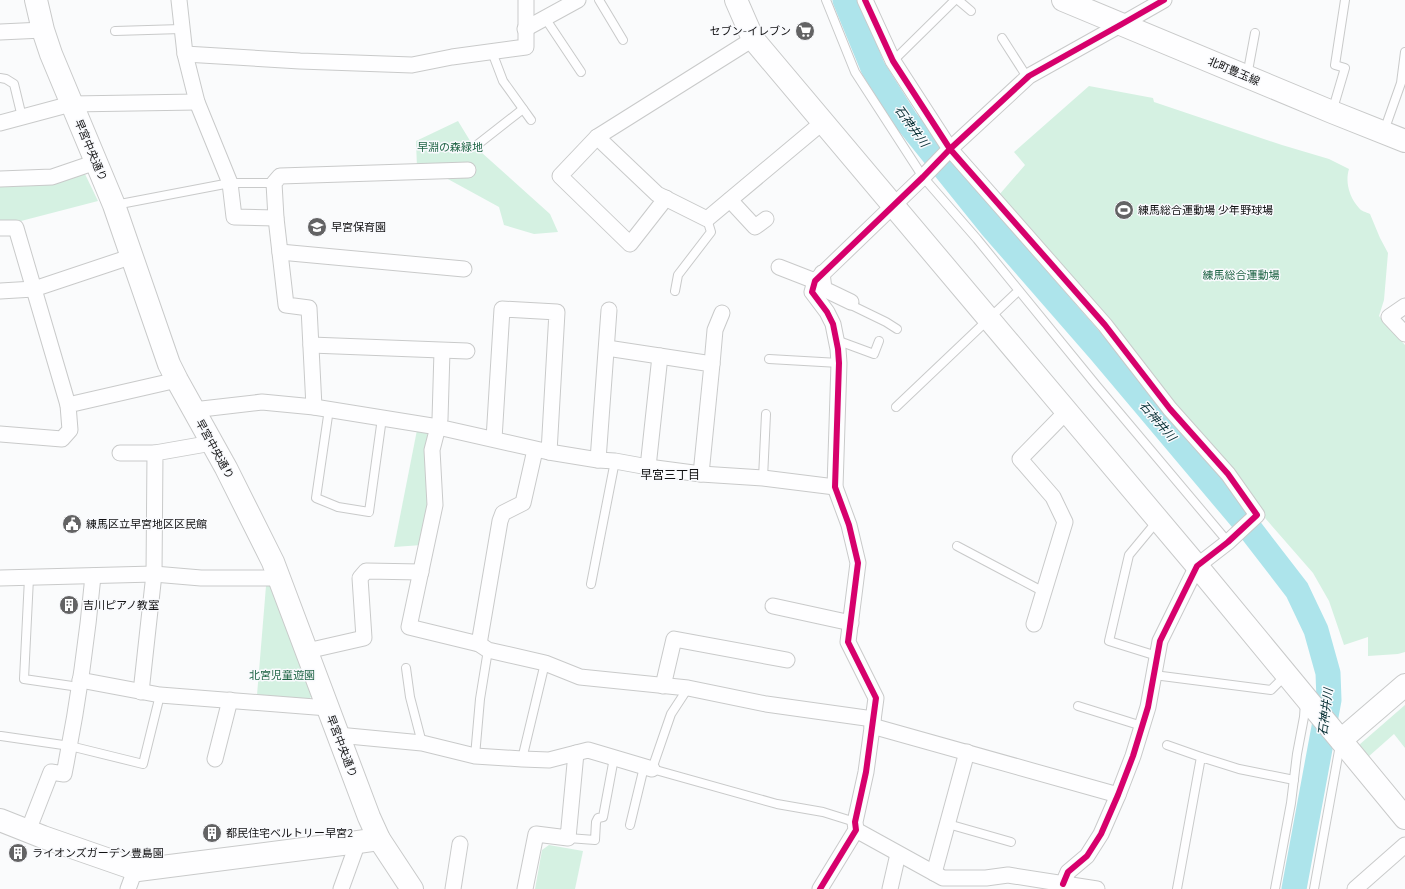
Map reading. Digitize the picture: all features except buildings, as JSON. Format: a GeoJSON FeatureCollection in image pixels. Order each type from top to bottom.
{"type":"FeatureCollection","features":[{"type":"Feature","properties":{"kind":"street","name":"早宮中央通り"},"geometry":{"type":"LineString","coordinates":[[36,0],[43,30],[51,54],[114,205],[133,256],[169,364],[226,468],[280,578],[362,798],[379,838],[412,889]]}},
{"type":"Feature","properties":{"kind":"street"},"geometry":{"type":"LineString","coordinates":[[178,0],[181,29],[197,102],[230,183],[234,217],[276,218]]}},
{"type":"Feature","properties":{"kind":"street"},"geometry":{"type":"LineString","coordinates":[[186,54],[300,61],[412,65],[452,56],[526,47],[526,0]]}},
{"type":"Feature","properties":{"kind":"street"},"geometry":{"type":"LineString","coordinates":[[525,29],[578,0]]}},
{"type":"Feature","properties":{"kind":"street"},"geometry":{"type":"LineString","coordinates":[[736,0],[753,39],[892,206],[1067,411],[1306,698],[1402,807]]}},
{"type":"Feature","properties":{"kind":"street"},"geometry":{"type":"LineString","coordinates":[[865,0],[893,61],[948,152],[1104,325],[1170,409],[1228,474],[1257,515],[1228,542],[1197,566],[1160,642],[1148,707],[1133,756],[1118,795],[1101,834],[1087,856],[1068,872],[1063,884]]}},
{"type":"Feature","properties":{"kind":"street","name":"北町豊玉線"},"geometry":{"type":"LineString","coordinates":[[1063,0],[1405,141]]}},
{"type":"Feature","properties":{"kind":"street"},"geometry":{"type":"LineString","coordinates":[[820,889],[856,826],[866,772],[876,698],[848,642],[858,562],[849,525],[835,487],[839,363],[833,324],[827,312],[812,292],[818,277],[1027,77],[1164,0]]}},
{"type":"Feature","properties":{"kind":"street"},"geometry":{"type":"LineString","coordinates":[[0,32],[43,30]]}},
{"type":"Feature","properties":{"kind":"street"},"geometry":{"type":"LineString","coordinates":[[666,198],[630,244],[560,176],[597,137],[753,39]]}},
{"type":"Feature","properties":{"kind":"street"},"geometry":{"type":"LineString","coordinates":[[0,123],[72,104],[197,102]]}},
{"type":"Feature","properties":{"kind":"street"},"geometry":{"type":"LineString","coordinates":[[597,137],[657,194],[707,219],[823,122]]}},
{"type":"Feature","properties":{"kind":"street"},"geometry":{"type":"LineString","coordinates":[[0,180],[52,177],[96,162]]}},
{"type":"Feature","properties":{"kind":"street"},"geometry":{"type":"LineString","coordinates":[[314,407],[310,308],[286,305],[276,218],[274,183],[280,176],[468,170]]}},
{"type":"Feature","properties":{"kind":"street"},"geometry":{"type":"LineString","coordinates":[[730,200],[756,227],[766,219]]}},
{"type":"Feature","properties":{"kind":"street"},"geometry":{"type":"LineString","coordinates":[[0,228],[16,228],[68,405],[70,430],[62,439],[0,434]]}},
{"type":"Feature","properties":{"kind":"street"},"geometry":{"type":"LineString","coordinates":[[280,252],[464,269]]}},
{"type":"Feature","properties":{"kind":"street"},"geometry":{"type":"LineString","coordinates":[[0,291],[34,289],[133,256]]}},
{"type":"Feature","properties":{"kind":"street"},"geometry":{"type":"LineString","coordinates":[[779,267],[818,277],[824,289],[851,302]]}},
{"type":"Feature","properties":{"kind":"street"},"geometry":{"type":"LineString","coordinates":[[1405,306],[1389,317],[1405,334]]}},
{"type":"Feature","properties":{"kind":"street"},"geometry":{"type":"LineString","coordinates":[[494,439],[502,309],[557,312],[550,452]]}},
{"type":"Feature","properties":{"kind":"street"},"geometry":{"type":"LineString","coordinates":[[598,460],[609,310]]}},
{"type":"Feature","properties":{"kind":"street"},"geometry":{"type":"LineString","coordinates":[[702,474],[715,330],[722,313]]}},
{"type":"Feature","properties":{"kind":"street"},"geometry":{"type":"LineString","coordinates":[[311,345],[467,351]]}},
{"type":"Feature","properties":{"kind":"street"},"geometry":{"type":"LineString","coordinates":[[606,348],[712,364]]}},
{"type":"Feature","properties":{"kind":"street"},"geometry":{"type":"LineString","coordinates":[[442,351],[440,419],[432,450],[435,505],[409,627],[545,663],[580,677],[688,688],[872,723],[1118,795]]}},
{"type":"Feature","properties":{"kind":"street"},"geometry":{"type":"LineString","coordinates":[[648,467],[660,356]]}},
{"type":"Feature","properties":{"kind":"street"},"geometry":{"type":"LineString","coordinates":[[68,405],[177,380]]}},
{"type":"Feature","properties":{"kind":"street"},"geometry":{"type":"LineString","coordinates":[[193,410],[262,402],[314,407],[438,427],[494,439],[534,450],[598,460],[615,460],[648,467],[702,474],[764,478],[835,487]]}},
{"type":"Feature","properties":{"kind":"street"},"geometry":{"type":"LineString","coordinates":[[1034,624],[1065,522],[1053,497],[1020,459],[1067,411]]}},
{"type":"Feature","properties":{"kind":"street"},"geometry":{"type":"LineString","coordinates":[[120,453],[155,453],[212,443]]}},
{"type":"Feature","properties":{"kind":"street"},"geometry":{"type":"LineString","coordinates":[[484,647],[500,520],[503,513],[523,503],[534,450]]}},
{"type":"Feature","properties":{"kind":"street"},"geometry":{"type":"LineString","coordinates":[[140,692],[154,574],[155,453]]}},
{"type":"Feature","properties":{"kind":"street"},"geometry":{"type":"LineString","coordinates":[[307,651],[364,638],[360,578],[366,571],[421,572]]}},
{"type":"Feature","properties":{"kind":"street"},"geometry":{"type":"LineString","coordinates":[[0,578],[154,574],[201,578],[280,578]]}},
{"type":"Feature","properties":{"kind":"street"},"geometry":{"type":"LineString","coordinates":[[28,831],[51,772],[64,774],[80,684],[93,576]]}},
{"type":"Feature","properties":{"kind":"street"},"geometry":{"type":"LineString","coordinates":[[773,606],[851,623]]}},
{"type":"Feature","properties":{"kind":"street"},"geometry":{"type":"LineString","coordinates":[[663,686],[674,639],[787,660]]}},
{"type":"Feature","properties":{"kind":"street"},"geometry":{"type":"LineString","coordinates":[[80,684],[160,695],[328,708]]}},
{"type":"Feature","properties":{"kind":"street"},"geometry":{"type":"LineString","coordinates":[[1339,737],[1405,685]]}},
{"type":"Feature","properties":{"kind":"street"},"geometry":{"type":"LineString","coordinates":[[215,759],[230,700]]}},
{"type":"Feature","properties":{"kind":"street"},"geometry":{"type":"LineString","coordinates":[[338,735],[422,743],[475,756],[522,759],[549,760],[588,750],[648,768]]}},
{"type":"Feature","properties":{"kind":"street"},"geometry":{"type":"LineString","coordinates":[[934,874],[967,752]]}},
{"type":"Feature","properties":{"kind":"street"},"geometry":{"type":"LineString","coordinates":[[525,889],[536,834],[568,838],[576,753]]}},
{"type":"Feature","properties":{"kind":"street"},"geometry":{"type":"LineString","coordinates":[[0,820],[28,831],[131,879],[379,838]]}},
{"type":"Feature","properties":{"kind":"street"},"geometry":{"type":"LineString","coordinates":[[856,826],[898,854],[943,878],[985,884],[1008,875],[1097,889]]}},
{"type":"Feature","properties":{"kind":"street"},"geometry":{"type":"LineString","coordinates":[[341,889],[358,842]]}},
{"type":"Feature","properties":{"kind":"street"},"geometry":{"type":"LineString","coordinates":[[453,889],[460,844]]}},
{"type":"Feature","properties":{"kind":"street"},"geometry":{"type":"LineString","coordinates":[[1355,889],[1405,845]]}},
{"type":"Feature","properties":{"kind":"street"},"geometry":{"type":"LineString","coordinates":[[890,889],[898,854]]}},
{"type":"Feature","properties":{"kind":"lane"},"geometry":{"type":"LineString","coordinates":[[599,0],[623,40]]}},
{"type":"Feature","properties":{"kind":"lane"},"geometry":{"type":"LineString","coordinates":[[826,0],[855,72],[925,175],[1096,385],[1228,542]]}},
{"type":"Feature","properties":{"kind":"lane"},"geometry":{"type":"LineString","coordinates":[[893,61],[955,0]]}},
{"type":"Feature","properties":{"kind":"lane"},"geometry":{"type":"LineString","coordinates":[[958,0],[971,11]]}},
{"type":"Feature","properties":{"kind":"lane"},"geometry":{"type":"LineString","coordinates":[[1332,112],[1345,68],[1335,65],[1345,0]]}},
{"type":"Feature","properties":{"kind":"lane"},"geometry":{"type":"LineString","coordinates":[[545,18],[581,72]]}},
{"type":"Feature","properties":{"kind":"lane"},"geometry":{"type":"LineString","coordinates":[[115,31],[181,29]]}},
{"type":"Feature","properties":{"kind":"lane"},"geometry":{"type":"LineString","coordinates":[[1247,76],[1255,33]]}},
{"type":"Feature","properties":{"kind":"lane"},"geometry":{"type":"LineString","coordinates":[[1002,38],[1027,77]]}},
{"type":"Feature","properties":{"kind":"lane"},"geometry":{"type":"LineString","coordinates":[[492,52],[503,81],[531,120]]}},
{"type":"Feature","properties":{"kind":"lane"},"geometry":{"type":"LineString","coordinates":[[1384,132],[1401,83],[1405,52]]}},
{"type":"Feature","properties":{"kind":"lane"},"geometry":{"type":"LineString","coordinates":[[0,78],[6,79],[14,84],[22,117]]}},
{"type":"Feature","properties":{"kind":"lane"},"geometry":{"type":"LineString","coordinates":[[477,145],[523,109]]}},
{"type":"Feature","properties":{"kind":"lane"},"geometry":{"type":"LineString","coordinates":[[114,205],[230,183],[274,183]]}},
{"type":"Feature","properties":{"kind":"lane"},"geometry":{"type":"LineString","coordinates":[[675,291],[678,275],[711,232],[707,219]]}},
{"type":"Feature","properties":{"kind":"lane"},"geometry":{"type":"LineString","coordinates":[[896,407],[1015,294]]}},
{"type":"Feature","properties":{"kind":"lane"},"geometry":{"type":"LineString","coordinates":[[851,302],[850,305],[886,322],[897,329]]}},
{"type":"Feature","properties":{"kind":"lane"},"geometry":{"type":"LineString","coordinates":[[836,340],[874,354],[879,341]]}},
{"type":"Feature","properties":{"kind":"lane"},"geometry":{"type":"LineString","coordinates":[[769,358],[839,363]]}},
{"type":"Feature","properties":{"kind":"lane"},"geometry":{"type":"LineString","coordinates":[[330,409],[316,498],[338,508],[369,512],[382,418]]}},
{"type":"Feature","properties":{"kind":"lane"},"geometry":{"type":"LineString","coordinates":[[764,478],[766,414]]}},
{"type":"Feature","properties":{"kind":"lane"},"geometry":{"type":"LineString","coordinates":[[591,584],[615,460]]}},
{"type":"Feature","properties":{"kind":"lane"},"geometry":{"type":"LineString","coordinates":[[1157,656],[1109,640],[1129,555],[1158,520]]}},
{"type":"Feature","properties":{"kind":"lane"},"geometry":{"type":"LineString","coordinates":[[957,546],[1044,592]]}},
{"type":"Feature","properties":{"kind":"lane"},"geometry":{"type":"LineString","coordinates":[[29,578],[24,679],[80,684]]}},
{"type":"Feature","properties":{"kind":"lane"},"geometry":{"type":"LineString","coordinates":[[475,756],[484,647]]}},
{"type":"Feature","properties":{"kind":"lane"},"geometry":{"type":"LineString","coordinates":[[522,759],[545,663]]}},
{"type":"Feature","properties":{"kind":"lane"},"geometry":{"type":"LineString","coordinates":[[406,668],[410,697],[422,743]]}},
{"type":"Feature","properties":{"kind":"lane"},"geometry":{"type":"LineString","coordinates":[[1154,675],[1271,690],[1287,674]]}},
{"type":"Feature","properties":{"kind":"lane"},"geometry":{"type":"LineString","coordinates":[[630,825],[648,768],[671,714],[688,688]]}},
{"type":"Feature","properties":{"kind":"lane"},"geometry":{"type":"LineString","coordinates":[[1,736],[70,746],[143,764],[160,695]]}},
{"type":"Feature","properties":{"kind":"lane"},"geometry":{"type":"LineString","coordinates":[[1275,889],[1291,803],[1306,698]]}},
{"type":"Feature","properties":{"kind":"lane"},"geometry":{"type":"LineString","coordinates":[[1078,706],[1142,726]]}},
{"type":"Feature","properties":{"kind":"lane"},"geometry":{"type":"LineString","coordinates":[[1314,889],[1339,737]]}},
{"type":"Feature","properties":{"kind":"lane"},"geometry":{"type":"LineString","coordinates":[[1167,745],[1239,769],[1294,780]]}},
{"type":"Feature","properties":{"kind":"lane"},"geometry":{"type":"LineString","coordinates":[[1178,889],[1201,757]]}},
{"type":"Feature","properties":{"kind":"lane"},"geometry":{"type":"LineString","coordinates":[[568,838],[594,840],[596,822],[598,818],[603,817],[614,758]]}},
{"type":"Feature","properties":{"kind":"lane"},"geometry":{"type":"LineString","coordinates":[[648,768],[777,804],[822,812],[856,826]]}},
{"type":"Feature","properties":{"kind":"lane"},"geometry":{"type":"LineString","coordinates":[[948,824],[1011,842]]}},
{"type":"Feature","properties":{"kind":"green space","name":"練馬総合運動場"},"geometry":{"type":"Polygon","coordinates":[[[1089,86],[1153,98],[1154,102],[1282,145],[1329,159],[1349,169],[1347,179],[1350,194],[1362,211],[1370,214],[1388,253],[1384,300],[1379,316],[1405,345],[1405,652],[1398,654],[1368,656],[1368,637],[1344,645],[1329,601],[1313,573],[1259,511],[999,195],[1025,165],[1014,152],[1089,86]]]}},
{"type":"Feature","properties":{"kind":"green space","name":"早淵の森緑地"},"geometry":{"type":"Polygon","coordinates":[[[458,121],[472,144],[550,214],[558,232],[534,234],[504,225],[499,207],[446,178],[448,167],[417,168],[416,141],[458,121]]]}},
{"type":"Feature","properties":{"kind":"green space"},"geometry":{"type":"Polygon","coordinates":[[[81,172],[85,174],[98,201],[21,221],[0,221],[0,185],[81,172]]]}},
{"type":"Feature","properties":{"kind":"green space"},"geometry":{"type":"Polygon","coordinates":[[[417,430],[428,432],[431,440],[431,507],[422,545],[394,547],[417,430]]]}},
{"type":"Feature","properties":{"kind":"green space","name":"北宮児童遊園"},"geometry":{"type":"Polygon","coordinates":[[[266,586],[271,586],[313,695],[308,700],[257,695],[266,586]]]}},
{"type":"Feature","properties":{"kind":"green space"},"geometry":{"type":"Polygon","coordinates":[[[1405,705],[1405,748],[1394,734],[1368,757],[1359,745],[1405,705]]]}},
{"type":"Feature","properties":{"kind":"green space"},"geometry":{"type":"Polygon","coordinates":[[[549,845],[583,851],[575,889],[535,889],[542,850],[549,845]]]}},
{"type":"Feature","properties":{"kind":"waterway","name":"石神井川"},"geometry":{"type":"LineString","coordinates":[[845,0],[873,68],[905,119],[991,226],[1100,351],[1250,529],[1297,590],[1316,630],[1328,673],[1329,700],[1294,889]]}},
{"type":"Feature","properties":{"kind":"cycle path"},"geometry":{"type":"LineString","coordinates":[[865,0],[893,61],[950,149],[1105,325],[1170,409],[1228,474],[1257,515],[1228,542],[1197,566],[1160,641],[1148,707],[1133,756],[1118,795],[1101,834],[1087,856],[1068,872],[1063,884]]}},
{"type":"Feature","properties":{"kind":"cycle path"},"geometry":{"type":"LineString","coordinates":[[820,889],[856,830],[855,822],[866,772],[876,698],[848,642],[858,563],[849,525],[835,487],[839,363],[838,349],[833,324],[827,312],[812,292],[815,281],[950,149],[1029,76],[1164,0]]}},
{"type":"Feature","properties":{"kind":"place","name":"セブン-イレブン"},"geometry":{"type":"Point","coordinates":[805,31]}},
{"type":"Feature","properties":{"kind":"place","name":"練馬総合運動場 少年野球場"},"geometry":{"type":"Point","coordinates":[1124,210]}},
{"type":"Feature","properties":{"kind":"place","name":"早宮保育園"},"geometry":{"type":"Point","coordinates":[317,227]}},
{"type":"Feature","properties":{"kind":"place","name":"練馬区立早宮地区区民館"},"geometry":{"type":"Point","coordinates":[72,524]}},
{"type":"Feature","properties":{"kind":"place","name":"吉川ピアノ教室"},"geometry":{"type":"Point","coordinates":[69,605]}},
{"type":"Feature","properties":{"kind":"place","name":"都民住宅ベルトリー早宮2"},"geometry":{"type":"Point","coordinates":[212,833]}},
{"type":"Feature","properties":{"kind":"place","name":"ライオンズガーデン豊島園"},"geometry":{"type":"Point","coordinates":[18,853]}},
{"type":"Feature","properties":{"kind":"district","name":"早宮三丁目"},"geometry":{"type":"Point","coordinates":[670,474]}}]}
